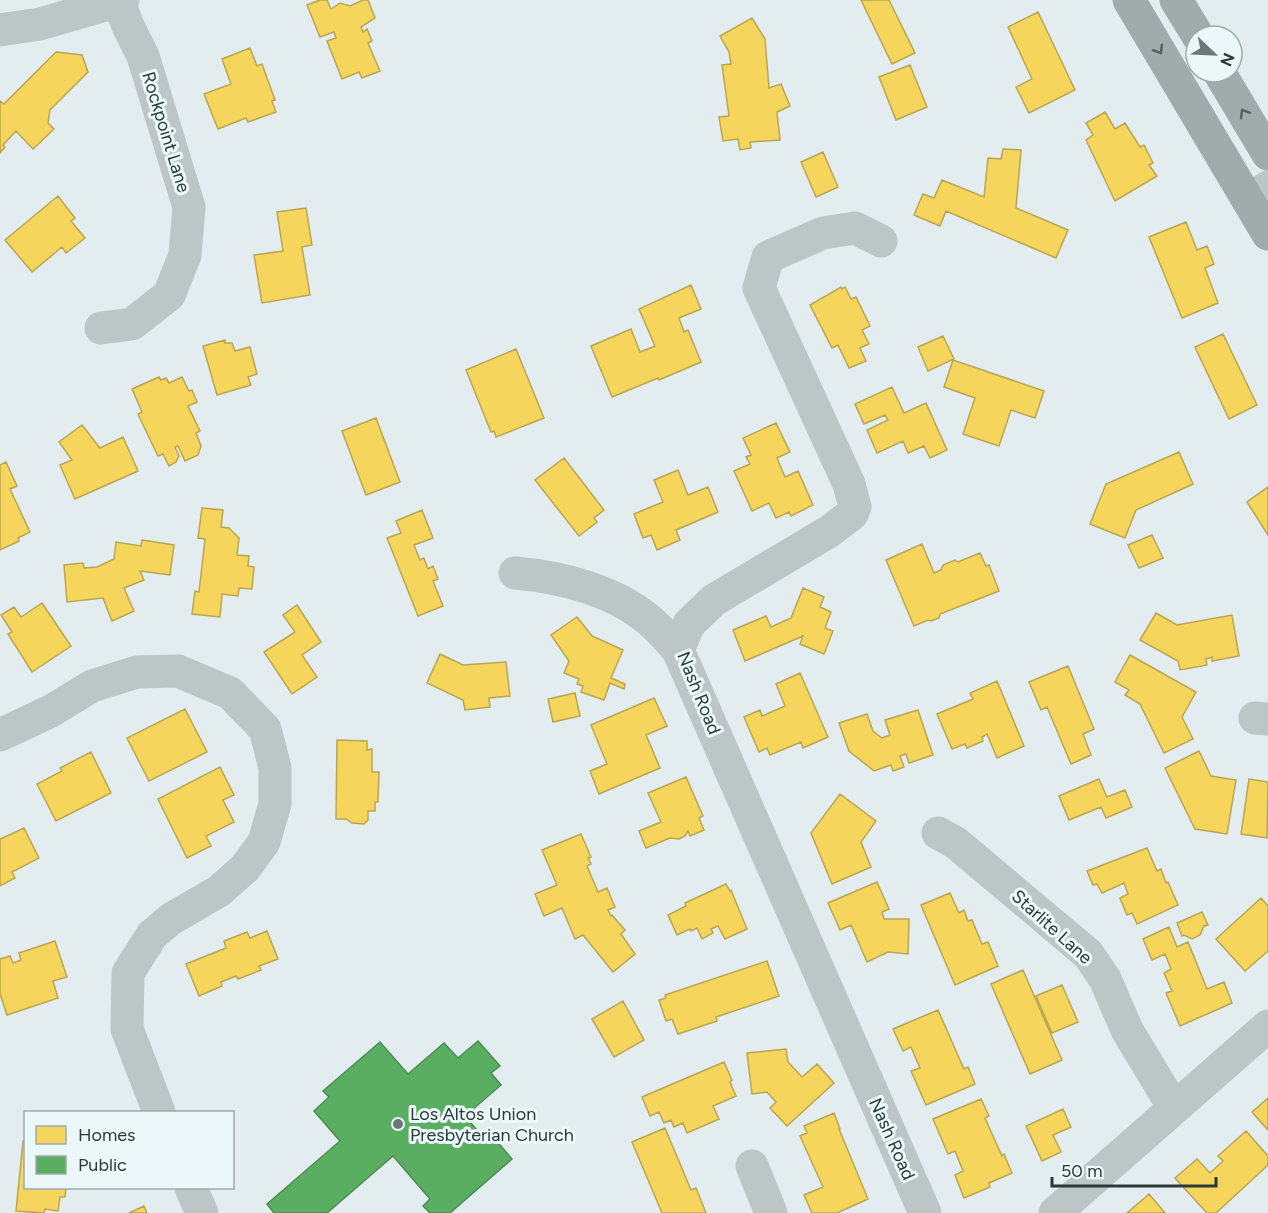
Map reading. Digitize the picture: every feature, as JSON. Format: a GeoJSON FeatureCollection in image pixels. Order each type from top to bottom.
{"type":"FeatureCollection","features":[{"type":"Feature","properties":{"kind":"main road"},"geometry":{"type":"LineString","coordinates":[[1129,0],[1258,194],[1268,234]]}},
{"type":"Feature","properties":{"kind":"main road"},"geometry":{"type":"LineString","coordinates":[[1176,0],[1191,24]]}},
{"type":"Feature","properties":{"kind":"main road"},"geometry":{"type":"LineString","coordinates":[[1226,84],[1268,154]]}},
{"type":"Feature","properties":{"kind":"street"},"geometry":{"type":"LineString","coordinates":[[0,30],[40,24],[120,0]]}},
{"type":"Feature","properties":{"kind":"street","name":"Rockpoint Lane"},"geometry":{"type":"LineString","coordinates":[[101,328],[132,324],[169,295],[185,255],[189,207],[142,56],[128,26],[120,0]]}},
{"type":"Feature","properties":{"kind":"street","name":"Nash Road"},"geometry":{"type":"LineString","coordinates":[[881,242],[855,228],[823,233],[768,257],[759,288],[849,484],[855,507],[852,514],[830,531],[714,600],[689,624],[678,650],[925,1213]]}},
{"type":"Feature","properties":{"kind":"street"},"geometry":{"type":"LineString","coordinates":[[515,573],[555,579],[594,590],[648,620],[678,650]]}},
{"type":"Feature","properties":{"kind":"street"},"geometry":{"type":"LineString","coordinates":[[0,735],[51,711],[92,686],[137,672],[178,672],[230,693],[266,729],[275,768],[275,795],[264,842],[245,868],[219,891],[171,919],[152,935],[128,974],[127,1029],[158,1111]]}},
{"type":"Feature","properties":{"kind":"street","name":"Starlite Lane"},"geometry":{"type":"LineString","coordinates":[[938,833],[956,843],[1088,954],[1105,979],[1127,1030],[1174,1108]]}},
{"type":"Feature","properties":{"kind":"street"},"geometry":{"type":"LineString","coordinates":[[1055,1213],[1268,1026]]}},
{"type":"Feature","properties":{"kind":"street"},"geometry":{"type":"LineString","coordinates":[[752,1166],[771,1213]]}},
{"type":"Feature","properties":{"kind":"street"},"geometry":{"type":"LineString","coordinates":[[191,1189],[202,1213]]}},
{"type":"Feature","properties":{"kind":"building: Homes"},"geometry":{"type":"Polygon","coordinates":[[[327,0],[331,9],[340,3],[350,6],[368,0],[375,18],[361,27],[363,32],[367,29],[372,41],[368,43],[380,71],[362,78],[359,72],[342,79],[327,41],[336,38],[334,32],[320,37],[307,5],[327,0]]]}},
{"type":"Feature","properties":{"kind":"building: Homes"},"geometry":{"type":"Polygon","coordinates":[[[861,0],[889,0],[915,53],[892,64],[861,0]]]}},
{"type":"Feature","properties":{"kind":"building: Homes"},"geometry":{"type":"Polygon","coordinates":[[[1038,12],[1075,90],[1029,113],[1016,87],[1032,79],[1008,27],[1038,12]]]}},
{"type":"Feature","properties":{"kind":"building: Homes"},"geometry":{"type":"Polygon","coordinates":[[[752,18],[765,39],[769,88],[781,84],[790,106],[777,112],[780,140],[750,142],[751,148],[740,150],[738,139],[723,141],[719,117],[729,116],[722,65],[731,64],[729,52],[720,36],[752,18]]]}},
{"type":"Feature","properties":{"kind":"building: Homes"},"geometry":{"type":"Polygon","coordinates":[[[250,48],[257,66],[262,64],[275,100],[272,101],[276,112],[248,122],[246,118],[218,129],[204,94],[231,84],[222,59],[250,48]]]}},
{"type":"Feature","properties":{"kind":"building: Homes"},"geometry":{"type":"Polygon","coordinates":[[[56,52],[82,55],[88,72],[50,110],[48,123],[54,129],[33,149],[16,131],[3,145],[5,147],[0,153],[0,101],[4,104],[56,52]]]}},
{"type":"Feature","properties":{"kind":"building: Homes"},"geometry":{"type":"Polygon","coordinates":[[[910,65],[927,107],[896,120],[879,77],[910,65]]]}},
{"type":"Feature","properties":{"kind":"building: Homes"},"geometry":{"type":"Polygon","coordinates":[[[1105,112],[1115,129],[1125,123],[1140,147],[1144,145],[1153,163],[1149,165],[1157,176],[1115,201],[1086,140],[1093,135],[1086,123],[1105,112]]]}},
{"type":"Feature","properties":{"kind":"building: Homes"},"geometry":{"type":"Polygon","coordinates":[[[1003,149],[1021,150],[1016,208],[1068,230],[1056,258],[946,211],[940,226],[914,215],[923,194],[934,198],[942,180],[984,197],[988,158],[1001,159],[1003,149]]]}},
{"type":"Feature","properties":{"kind":"building: Homes"},"geometry":{"type":"Polygon","coordinates":[[[823,152],[838,187],[816,197],[801,162],[823,152]]]}},
{"type":"Feature","properties":{"kind":"building: Homes"},"geometry":{"type":"Polygon","coordinates":[[[58,196],[75,218],[71,221],[85,238],[66,253],[62,247],[32,272],[5,240],[58,196]]]}},
{"type":"Feature","properties":{"kind":"building: Homes"},"geometry":{"type":"Polygon","coordinates":[[[306,208],[312,245],[302,247],[310,295],[262,303],[254,255],[283,251],[277,212],[306,208]]]}},
{"type":"Feature","properties":{"kind":"building: Homes"},"geometry":{"type":"Polygon","coordinates":[[[1186,222],[1197,250],[1207,246],[1214,264],[1205,268],[1218,303],[1182,318],[1149,237],[1186,222]]]}},
{"type":"Feature","properties":{"kind":"building: Homes"},"geometry":{"type":"Polygon","coordinates":[[[691,285],[701,309],[679,318],[684,332],[688,330],[701,362],[612,397],[591,346],[631,329],[640,352],[655,346],[639,309],[691,285]]]}},
{"type":"Feature","properties":{"kind":"building: Homes"},"geometry":{"type":"Polygon","coordinates":[[[841,287],[842,289],[845,287],[851,299],[856,297],[870,326],[862,330],[869,344],[860,348],[866,361],[849,368],[838,345],[832,348],[810,305],[841,287]]]}},
{"type":"Feature","properties":{"kind":"building: Homes"},"geometry":{"type":"Polygon","coordinates":[[[1223,334],[1257,405],[1229,419],[1195,347],[1223,334]]]}},
{"type":"Feature","properties":{"kind":"building: Homes"},"geometry":{"type":"Polygon","coordinates":[[[943,336],[954,359],[928,371],[918,347],[943,336]]]}},
{"type":"Feature","properties":{"kind":"building: Homes"},"geometry":{"type":"Polygon","coordinates":[[[225,340],[225,343],[232,343],[235,351],[250,347],[257,374],[248,377],[251,385],[217,395],[203,346],[225,340]]]}},
{"type":"Feature","properties":{"kind":"building: Homes"},"geometry":{"type":"Polygon","coordinates":[[[516,349],[544,418],[496,437],[494,431],[491,432],[466,370],[516,349]]]}},
{"type":"Feature","properties":{"kind":"building: Homes"},"geometry":{"type":"Polygon","coordinates":[[[953,360],[1044,391],[1035,418],[1011,410],[999,446],[963,434],[975,398],[944,387],[953,360]]]}},
{"type":"Feature","properties":{"kind":"building: Homes"},"geometry":{"type":"Polygon","coordinates":[[[159,377],[161,380],[166,378],[169,383],[182,377],[189,391],[192,390],[197,402],[188,406],[200,431],[196,433],[201,446],[198,455],[185,461],[178,446],[175,447],[179,456],[176,462],[169,466],[163,454],[158,456],[138,414],[142,412],[132,389],[159,377]]]}},
{"type":"Feature","properties":{"kind":"building: Homes"},"geometry":{"type":"Polygon","coordinates":[[[892,387],[904,413],[926,403],[947,450],[930,458],[924,446],[908,453],[903,441],[877,453],[867,430],[888,420],[885,415],[864,424],[855,404],[892,387]]]}},
{"type":"Feature","properties":{"kind":"building: Homes"},"geometry":{"type":"Polygon","coordinates":[[[376,418],[400,482],[366,495],[342,431],[376,418]]]}},
{"type":"Feature","properties":{"kind":"building: Homes"},"geometry":{"type":"Polygon","coordinates":[[[776,423],[790,452],[777,458],[785,477],[798,471],[813,505],[791,516],[789,512],[776,518],[769,503],[752,511],[734,471],[750,464],[746,457],[751,455],[743,438],[776,423]]]}},
{"type":"Feature","properties":{"kind":"building: Homes"},"geometry":{"type":"Polygon","coordinates":[[[82,425],[100,448],[123,437],[138,471],[75,499],[60,465],[72,460],[59,442],[82,425]]]}},
{"type":"Feature","properties":{"kind":"building: Homes"},"geometry":{"type":"Polygon","coordinates":[[[1179,452],[1193,484],[1136,510],[1125,538],[1090,524],[1106,484],[1179,452]]]}},
{"type":"Feature","properties":{"kind":"building: Homes"},"geometry":{"type":"Polygon","coordinates":[[[564,458],[604,510],[594,518],[597,522],[579,536],[535,480],[564,458]]]}},
{"type":"Feature","properties":{"kind":"building: Homes"},"geometry":{"type":"Polygon","coordinates":[[[6,462],[17,486],[10,489],[30,532],[18,538],[19,541],[0,550],[0,465],[6,462]]]}},
{"type":"Feature","properties":{"kind":"building: Homes"},"geometry":{"type":"Polygon","coordinates":[[[678,470],[688,495],[708,487],[718,512],[676,530],[680,540],[657,550],[651,535],[643,538],[634,514],[663,502],[654,480],[678,470]]]}},
{"type":"Feature","properties":{"kind":"building: Homes"},"geometry":{"type":"Polygon","coordinates":[[[1268,487],[1268,535],[1247,502],[1268,487]]]}},
{"type":"Feature","properties":{"kind":"building: Homes"},"geometry":{"type":"Polygon","coordinates":[[[202,508],[223,510],[221,527],[229,528],[239,538],[237,555],[249,556],[248,566],[254,567],[252,589],[239,588],[238,596],[222,594],[220,617],[192,614],[195,591],[199,592],[205,539],[198,538],[202,508]]]}},
{"type":"Feature","properties":{"kind":"building: Homes"},"geometry":{"type":"Polygon","coordinates":[[[422,510],[433,538],[414,545],[420,560],[424,558],[428,569],[433,566],[438,579],[433,581],[443,606],[418,616],[387,538],[401,533],[396,521],[422,510]]]}},
{"type":"Feature","properties":{"kind":"building: Homes"},"geometry":{"type":"Polygon","coordinates":[[[1152,535],[1163,558],[1139,568],[1128,545],[1152,535]]]}},
{"type":"Feature","properties":{"kind":"building: Homes"},"geometry":{"type":"Polygon","coordinates":[[[142,540],[174,545],[170,575],[140,571],[144,580],[124,588],[134,611],[112,621],[103,598],[67,602],[64,565],[83,563],[84,568],[97,567],[114,559],[116,542],[141,546],[142,540]]]}},
{"type":"Feature","properties":{"kind":"building: Homes"},"geometry":{"type":"Polygon","coordinates":[[[922,544],[934,573],[941,570],[943,565],[980,553],[986,566],[989,565],[999,591],[940,614],[939,618],[914,626],[886,560],[922,544]]]}},
{"type":"Feature","properties":{"kind":"building: Homes"},"geometry":{"type":"Polygon","coordinates":[[[803,588],[824,597],[820,607],[831,612],[825,628],[833,631],[824,654],[800,644],[803,636],[745,661],[733,630],[766,616],[771,627],[791,618],[803,588]]]}},
{"type":"Feature","properties":{"kind":"building: Homes"},"geometry":{"type":"Polygon","coordinates":[[[42,603],[71,646],[32,672],[8,634],[12,632],[1,615],[14,607],[21,617],[42,603]]]}},
{"type":"Feature","properties":{"kind":"building: Homes"},"geometry":{"type":"Polygon","coordinates":[[[297,605],[321,642],[302,655],[317,677],[292,694],[264,652],[295,632],[283,615],[297,605]]]}},
{"type":"Feature","properties":{"kind":"building: Homes"},"geometry":{"type":"Polygon","coordinates":[[[1156,613],[1177,625],[1232,615],[1239,656],[1212,661],[1212,657],[1206,659],[1207,665],[1180,670],[1178,661],[1140,640],[1156,613]]]}},
{"type":"Feature","properties":{"kind":"building: Homes"},"geometry":{"type":"Polygon","coordinates":[[[577,617],[592,636],[623,650],[611,678],[625,684],[624,689],[610,683],[604,700],[581,692],[583,686],[577,684],[579,679],[564,673],[569,661],[551,635],[577,617]]]}},
{"type":"Feature","properties":{"kind":"building: Homes"},"geometry":{"type":"Polygon","coordinates":[[[440,654],[463,665],[506,662],[510,696],[489,698],[490,707],[465,710],[463,700],[427,683],[440,654]]]}},
{"type":"Feature","properties":{"kind":"building: Homes"},"geometry":{"type":"Polygon","coordinates":[[[1130,655],[1196,692],[1182,717],[1193,739],[1164,753],[1140,704],[1125,695],[1129,690],[1115,682],[1130,655]]]}},
{"type":"Feature","properties":{"kind":"building: Homes"},"geometry":{"type":"Polygon","coordinates":[[[1068,666],[1094,729],[1083,734],[1091,755],[1071,764],[1047,707],[1041,710],[1029,682],[1068,666]]]}},
{"type":"Feature","properties":{"kind":"building: Homes"},"geometry":{"type":"Polygon","coordinates":[[[800,673],[828,737],[803,748],[801,742],[770,755],[767,748],[759,752],[744,717],[760,710],[762,716],[785,706],[776,684],[800,673]]]}},
{"type":"Feature","properties":{"kind":"building: Homes"},"geometry":{"type":"Polygon","coordinates":[[[997,681],[1024,746],[997,758],[987,734],[982,737],[983,741],[967,748],[965,744],[952,749],[937,714],[973,699],[970,693],[997,681]]]}},
{"type":"Feature","properties":{"kind":"building: Homes"},"geometry":{"type":"Polygon","coordinates":[[[575,693],[580,716],[553,722],[548,699],[575,693]]]}},
{"type":"Feature","properties":{"kind":"building: Homes"},"geometry":{"type":"Polygon","coordinates":[[[654,698],[667,726],[646,735],[660,768],[599,794],[590,771],[607,764],[591,725],[654,698]]]}},
{"type":"Feature","properties":{"kind":"building: Homes"},"geometry":{"type":"Polygon","coordinates":[[[185,709],[207,752],[149,781],[127,738],[185,709]]]}},
{"type":"Feature","properties":{"kind":"building: Homes"},"geometry":{"type":"Polygon","coordinates":[[[918,710],[933,755],[909,763],[906,754],[900,756],[904,767],[893,771],[891,765],[874,771],[849,751],[839,723],[867,714],[873,731],[882,738],[890,735],[885,720],[918,710]]]}},
{"type":"Feature","properties":{"kind":"building: Homes"},"geometry":{"type":"Polygon","coordinates":[[[337,740],[367,741],[367,750],[372,749],[372,772],[379,772],[378,802],[375,802],[375,811],[368,811],[368,820],[364,824],[336,819],[337,740]]]}},
{"type":"Feature","properties":{"kind":"building: Homes"},"geometry":{"type":"Polygon","coordinates":[[[1199,751],[1211,776],[1236,780],[1227,834],[1195,829],[1165,768],[1199,751]]]}},
{"type":"Feature","properties":{"kind":"building: Homes"},"geometry":{"type":"Polygon","coordinates":[[[91,752],[111,793],[56,821],[37,784],[62,771],[60,768],[91,752]]]}},
{"type":"Feature","properties":{"kind":"building: Homes"},"geometry":{"type":"Polygon","coordinates":[[[220,767],[234,795],[223,800],[234,822],[206,836],[211,846],[187,858],[158,799],[220,767]]]}},
{"type":"Feature","properties":{"kind":"building: Homes"},"geometry":{"type":"Polygon","coordinates":[[[686,777],[703,816],[699,818],[704,830],[690,836],[688,831],[679,839],[670,838],[646,848],[639,831],[661,822],[648,793],[686,777]]]}},
{"type":"Feature","properties":{"kind":"building: Homes"},"geometry":{"type":"Polygon","coordinates":[[[1099,779],[1107,797],[1125,790],[1132,807],[1106,818],[1101,807],[1069,820],[1059,796],[1099,779]]]}},
{"type":"Feature","properties":{"kind":"building: Homes"},"geometry":{"type":"Polygon","coordinates":[[[1249,779],[1268,782],[1267,838],[1241,834],[1249,779]]]}},
{"type":"Feature","properties":{"kind":"building: Homes"},"geometry":{"type":"Polygon","coordinates":[[[840,794],[876,821],[861,842],[871,867],[832,884],[811,833],[840,794]]]}},
{"type":"Feature","properties":{"kind":"building: Homes"},"geometry":{"type":"Polygon","coordinates":[[[24,828],[39,858],[12,872],[15,878],[0,886],[0,839],[24,828]]]}},
{"type":"Feature","properties":{"kind":"building: Homes"},"geometry":{"type":"Polygon","coordinates":[[[581,834],[591,857],[588,858],[591,864],[587,866],[598,892],[607,888],[615,907],[608,910],[625,930],[621,934],[635,954],[613,972],[583,935],[575,939],[562,908],[544,916],[535,894],[557,885],[542,850],[581,834]]]}},
{"type":"Feature","properties":{"kind":"building: Homes"},"geometry":{"type":"Polygon","coordinates":[[[1147,848],[1157,871],[1161,869],[1178,905],[1137,924],[1132,913],[1127,915],[1120,898],[1128,894],[1124,883],[1102,893],[1097,884],[1093,885],[1087,871],[1147,848]]]}},
{"type":"Feature","properties":{"kind":"building: Homes"},"geometry":{"type":"Polygon","coordinates":[[[877,882],[889,909],[882,912],[884,919],[909,919],[908,954],[888,952],[867,962],[851,925],[840,930],[828,903],[877,882]]]}},
{"type":"Feature","properties":{"kind":"building: Homes"},"geometry":{"type":"Polygon","coordinates":[[[726,884],[731,890],[747,929],[725,939],[718,926],[711,929],[713,933],[702,939],[697,928],[677,935],[668,915],[686,906],[685,903],[726,884]]]}},
{"type":"Feature","properties":{"kind":"building: Homes"},"geometry":{"type":"Polygon","coordinates":[[[950,893],[959,913],[964,910],[968,921],[972,920],[982,944],[988,942],[998,966],[955,985],[921,905],[950,893]]]}},
{"type":"Feature","properties":{"kind":"building: Homes"},"geometry":{"type":"Polygon","coordinates":[[[1261,898],[1268,906],[1268,951],[1245,971],[1216,939],[1261,898]]]}},
{"type":"Feature","properties":{"kind":"building: Homes"},"geometry":{"type":"Polygon","coordinates":[[[1202,912],[1208,925],[1204,926],[1200,935],[1192,939],[1182,936],[1177,923],[1202,912]]]}},
{"type":"Feature","properties":{"kind":"building: Homes"},"geometry":{"type":"Polygon","coordinates":[[[1169,927],[1177,947],[1188,942],[1207,989],[1224,982],[1232,1003],[1180,1026],[1166,993],[1172,991],[1164,973],[1171,969],[1165,954],[1152,960],[1143,939],[1169,927]]]}},
{"type":"Feature","properties":{"kind":"building: Homes"},"geometry":{"type":"Polygon","coordinates":[[[267,931],[278,959],[259,966],[261,970],[238,979],[236,976],[221,982],[222,986],[199,996],[186,964],[226,948],[224,941],[247,932],[250,938],[267,931]]]}},
{"type":"Feature","properties":{"kind":"building: Homes"},"geometry":{"type":"Polygon","coordinates":[[[55,941],[67,977],[53,981],[58,998],[7,1015],[0,994],[0,959],[10,956],[13,963],[21,960],[19,953],[55,941]]]}},
{"type":"Feature","properties":{"kind":"building: Homes"},"geometry":{"type":"Polygon","coordinates":[[[767,961],[779,996],[716,1017],[717,1021],[678,1034],[672,1019],[666,1021],[659,1000],[666,998],[665,995],[767,961]]]}},
{"type":"Feature","properties":{"kind":"building: Homes"},"geometry":{"type":"Polygon","coordinates":[[[1023,970],[1062,1060],[1030,1074],[991,984],[1023,970]]]}},
{"type":"Feature","properties":{"kind":"building: Homes"},"geometry":{"type":"Polygon","coordinates":[[[1062,985],[1078,1022],[1052,1033],[1036,996],[1062,985]]]}},
{"type":"Feature","properties":{"kind":"building: Homes"},"geometry":{"type":"Polygon","coordinates":[[[623,1001],[644,1040],[614,1057],[592,1019],[623,1001]]]}},
{"type":"Feature","properties":{"kind":"building: Homes"},"geometry":{"type":"Polygon","coordinates":[[[938,1010],[964,1069],[968,1067],[975,1084],[926,1105],[911,1071],[920,1068],[911,1047],[903,1051],[893,1029],[938,1010]]]}},
{"type":"Feature","properties":{"kind":"building: Homes"},"geometry":{"type":"Polygon","coordinates":[[[786,1049],[788,1062],[802,1077],[817,1064],[834,1083],[787,1126],[770,1108],[776,1102],[767,1092],[752,1094],[747,1053],[786,1049]]]}},
{"type":"Feature","properties":{"kind":"building: Homes"},"geometry":{"type":"Polygon","coordinates":[[[724,1062],[736,1096],[713,1106],[719,1119],[687,1133],[683,1123],[674,1127],[671,1120],[664,1123],[659,1112],[650,1116],[642,1097],[724,1062]]]}},
{"type":"Feature","properties":{"kind":"building: Homes"},"geometry":{"type":"Polygon","coordinates":[[[1268,1098],[1268,1130],[1252,1112],[1268,1098]]]}},
{"type":"Feature","properties":{"kind":"building: Homes"},"geometry":{"type":"Polygon","coordinates":[[[981,1099],[989,1116],[985,1118],[1012,1173],[989,1183],[990,1187],[964,1198],[955,1175],[963,1171],[955,1151],[948,1154],[933,1119],[981,1099]]]}},
{"type":"Feature","properties":{"kind":"building: Homes"},"geometry":{"type":"Polygon","coordinates":[[[1063,1109],[1071,1127],[1053,1135],[1061,1152],[1042,1161],[1026,1126],[1063,1109]]]}},
{"type":"Feature","properties":{"kind":"building: Homes"},"geometry":{"type":"Polygon","coordinates":[[[834,1113],[868,1199],[837,1213],[812,1213],[804,1195],[823,1187],[800,1136],[807,1133],[804,1126],[834,1113]]]}},
{"type":"Feature","properties":{"kind":"building: Homes"},"geometry":{"type":"Polygon","coordinates":[[[665,1128],[691,1190],[696,1188],[706,1213],[662,1213],[632,1142],[665,1128]]]}},
{"type":"Feature","properties":{"kind":"building: Homes"},"geometry":{"type":"Polygon","coordinates":[[[1246,1131],[1268,1156],[1268,1165],[1216,1213],[1207,1213],[1175,1178],[1197,1159],[1210,1173],[1223,1161],[1218,1156],[1246,1131]]]}},
{"type":"Feature","properties":{"kind":"building: Homes"},"geometry":{"type":"Polygon","coordinates":[[[24,1141],[24,1189],[66,1189],[65,1197],[60,1197],[58,1211],[45,1209],[44,1213],[16,1211],[24,1141]]]}},
{"type":"Feature","properties":{"kind":"building: Homes"},"geometry":{"type":"Polygon","coordinates":[[[1149,1194],[1165,1213],[1127,1213],[1149,1194]]]}},
{"type":"Feature","properties":{"kind":"building: Homes"},"geometry":{"type":"Polygon","coordinates":[[[144,1206],[147,1213],[129,1213],[144,1206]]]}},
{"type":"Feature","properties":{"kind":"building: Public","name":"Los Altos Union Presbyterian Church"},"geometry":{"type":"Polygon","coordinates":[[[478,1041],[500,1066],[491,1073],[501,1085],[465,1116],[482,1136],[488,1131],[512,1159],[450,1213],[430,1213],[423,1206],[430,1199],[393,1156],[327,1213],[274,1213],[267,1204],[340,1141],[314,1111],[329,1097],[323,1091],[380,1042],[408,1074],[444,1043],[458,1058],[478,1041]]]}},
{"type":"Feature","properties":{"kind":"place","name":"Los Altos Union Presbyterian Church"},"geometry":{"type":"Point","coordinates":[398,1124]}}]}
